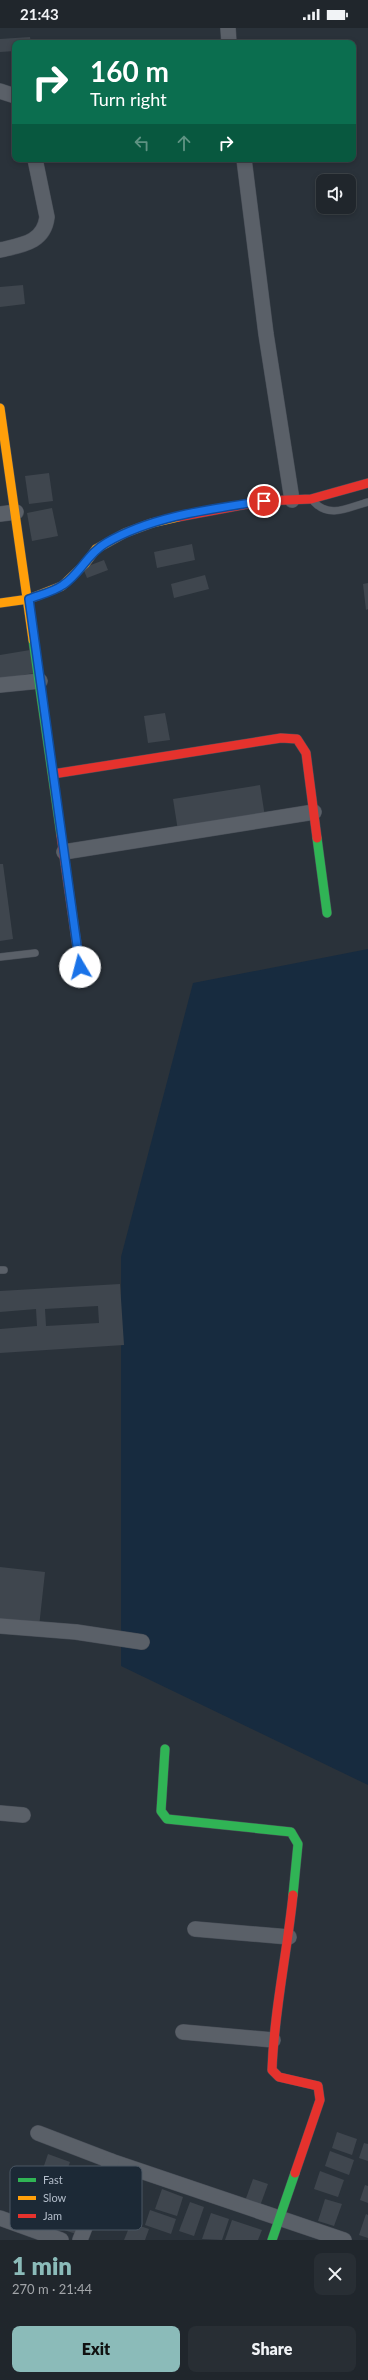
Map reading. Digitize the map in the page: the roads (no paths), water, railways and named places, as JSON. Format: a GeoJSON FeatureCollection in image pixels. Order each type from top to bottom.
{"type":"FeatureCollection","features":[{"type":"Feature","properties":{"kind":"street"},"geometry":{"type":"LineString","coordinates":[[228,28],[229,40]]}},
{"type":"Feature","properties":{"kind":"street"},"geometry":{"type":"LineString","coordinates":[[0,250],[33,241],[46,227],[47,218],[35,162]]}},
{"type":"Feature","properties":{"kind":"street"},"geometry":{"type":"LineString","coordinates":[[244,162],[265,327],[292,500]]}},
{"type":"Feature","properties":{"kind":"street"},"geometry":{"type":"LineString","coordinates":[[0,408],[2,430],[29,599],[80,967]]}},
{"type":"Feature","properties":{"kind":"street"},"geometry":{"type":"LineString","coordinates":[[0,603],[29,599],[62,586],[85,564],[96,549],[125,533],[173,518],[264,501],[311,499],[368,482]]}},
{"type":"Feature","properties":{"kind":"street"},"geometry":{"type":"LineString","coordinates":[[0,514],[16,512]]}},
{"type":"Feature","properties":{"kind":"street"},"geometry":{"type":"LineString","coordinates":[[0,686],[40,681]]}},
{"type":"Feature","properties":{"kind":"street"},"geometry":{"type":"LineString","coordinates":[[53,774],[281,738],[297,739],[306,753],[327,912]]}},
{"type":"Feature","properties":{"kind":"street"},"geometry":{"type":"LineString","coordinates":[[64,852],[314,812]]}},
{"type":"Feature","properties":{"kind":"street"},"geometry":{"type":"LineString","coordinates":[[0,1626],[76,1632],[142,1642]]}},
{"type":"Feature","properties":{"kind":"street"},"geometry":{"type":"LineString","coordinates":[[165,1749],[161,1811],[167,1819],[284,1830],[291,1832],[296,1837],[298,1851],[289,1937],[273,2040],[272,2070],[278,2077],[311,2083],[318,2086],[320,2100],[281,2219],[272,2240]]}},
{"type":"Feature","properties":{"kind":"street"},"geometry":{"type":"LineString","coordinates":[[0,1813],[23,1815]]}},
{"type":"Feature","properties":{"kind":"street"},"geometry":{"type":"LineString","coordinates":[[195,1929],[289,1937]]}},
{"type":"Feature","properties":{"kind":"street"},"geometry":{"type":"LineString","coordinates":[[183,2032],[273,2040]]}},
{"type":"Feature","properties":{"kind":"street"},"geometry":{"type":"LineString","coordinates":[[38,2133],[127,2166]]}},
{"type":"Feature","properties":{"kind":"street"},"geometry":{"type":"LineString","coordinates":[[110,2166],[112,2161]]}},
{"type":"Feature","properties":{"kind":"street"},"geometry":{"type":"LineString","coordinates":[[142,2171],[344,2240]]}},
{"type":"Feature","properties":{"kind":"street"},"geometry":{"type":"LineString","coordinates":[[0,2218],[10,2222]]}},
{"type":"Feature","properties":{"kind":"street"},"geometry":{"type":"LineString","coordinates":[[33,2230],[61,2240]]}},
{"type":"Feature","properties":{"kind":"street"},"geometry":{"type":"LineString","coordinates":[[80,2240],[84,2230]]}},
{"type":"Feature","properties":{"kind":"lane"},"geometry":{"type":"LineString","coordinates":[[311,499],[323,510],[333,512],[368,502]]}},
{"type":"Feature","properties":{"kind":"lane"},"geometry":{"type":"LineString","coordinates":[[0,958],[35,953]]}},
{"type":"Feature","properties":{"kind":"water"},"geometry":{"type":"Polygon","coordinates":[[[368,949],[368,1785],[121,1666],[121,1257],[193,983],[368,949]]]}}]}
